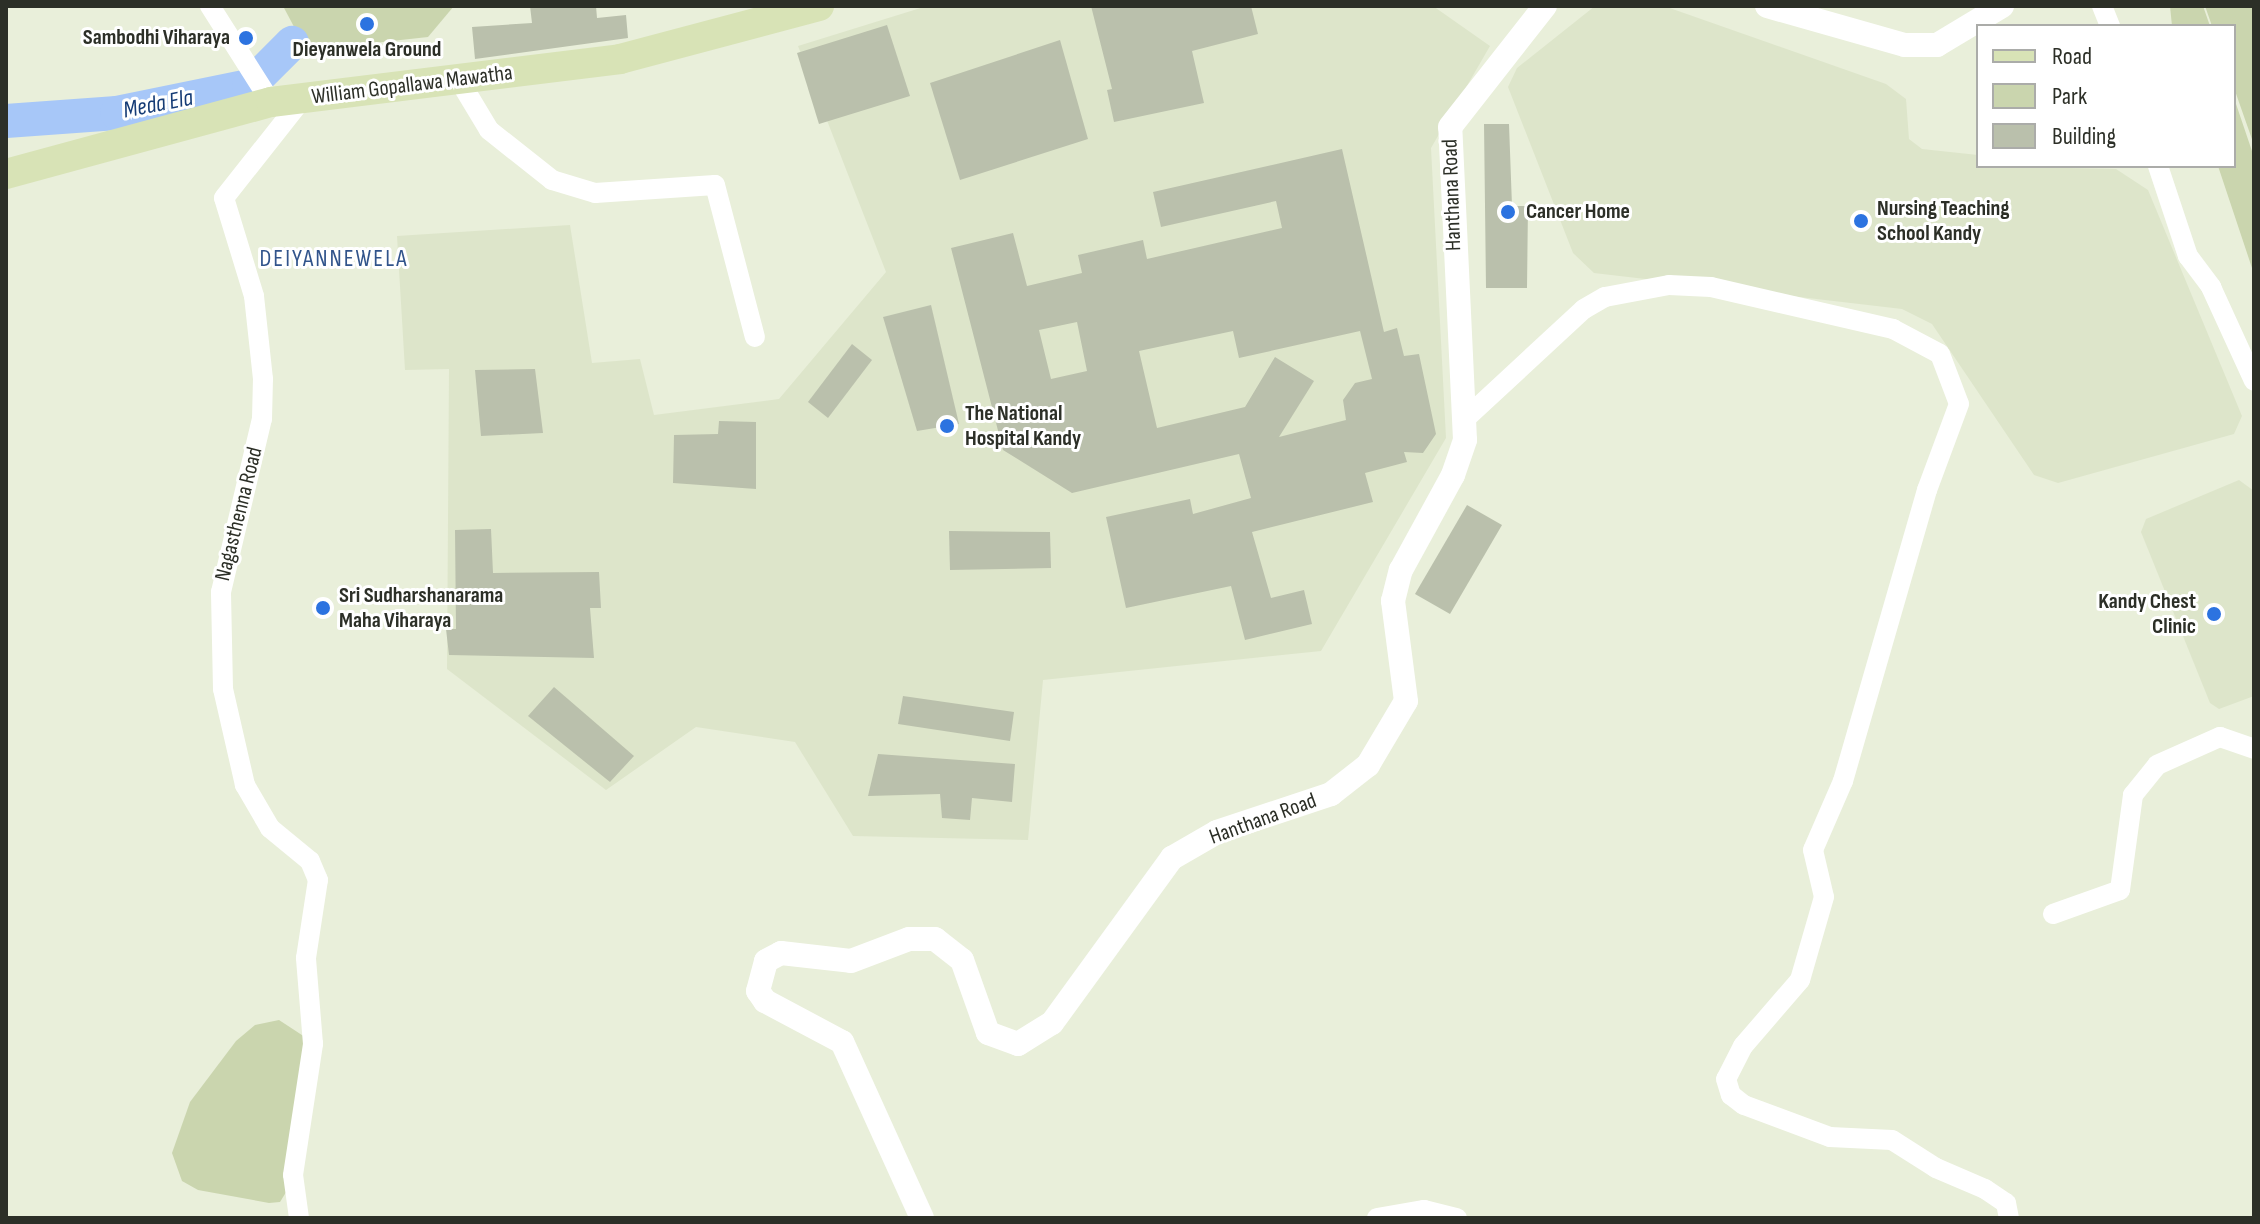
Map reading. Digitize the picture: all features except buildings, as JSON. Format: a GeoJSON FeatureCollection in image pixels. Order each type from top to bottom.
{"type":"FeatureCollection","features":[{"type":"Feature","properties":{"kind":"main road","name":"William Gopallawa Mawatha"},"geometry":{"type":"LineString","coordinates":[[6,174],[268,95],[303,98],[657,52],[819,6]]}},
{"type":"Feature","properties":{"kind":"street"},"geometry":{"type":"LineString","coordinates":[[210,6],[255,69],[268,95]]}},
{"type":"Feature","properties":{"kind":"street","name":"Hanthana Road"},"geometry":{"type":"LineString","coordinates":[[922,1218],[842,1042],[765,1001],[758,991],[766,961],[781,953],[851,961],[909,939],[935,939],[962,960],[988,1033],[1018,1044],[1037,1037],[1172,858],[1217,832],[1331,794],[1351,781],[1391,735],[1406,701],[1393,601],[1413,544],[1461,459],[1464,420],[1450,127],[1545,6]]}},
{"type":"Feature","properties":{"kind":"street"},"geometry":{"type":"LineString","coordinates":[[1767,6],[1905,45],[1937,45],[2002,6]]}},
{"type":"Feature","properties":{"kind":"street"},"geometry":{"type":"LineString","coordinates":[[459,80],[489,130],[552,180],[595,193],[715,185],[755,337]]}},
{"type":"Feature","properties":{"kind":"street","name":"Nagasthenna Road"},"geometry":{"type":"LineString","coordinates":[[299,1218],[293,1175],[313,1044],[306,958],[318,880],[310,861],[270,828],[245,785],[223,689],[221,592],[262,419],[263,392],[254,296],[224,198],[303,98]]}},
{"type":"Feature","properties":{"kind":"street"},"geometry":{"type":"LineString","coordinates":[[2159,168],[2188,256],[2211,287],[2254,381]]}},
{"type":"Feature","properties":{"kind":"street"},"geometry":{"type":"LineString","coordinates":[[1464,420],[1584,309],[1605,297],[1669,285],[1711,287],[1893,329],[1940,354],[1959,404],[1927,490],[1843,781],[1813,850],[1824,897],[1800,980],[1743,1046],[1726,1079],[1731,1095],[1744,1105],[1830,1137],[1892,1140],[1936,1168],[1985,1189],[2006,1203],[2009,1218]]}},
{"type":"Feature","properties":{"kind":"street"},"geometry":{"type":"LineString","coordinates":[[2053,914],[2120,890],[2133,795],[2157,765],[2220,737],[2254,749]]}},
{"type":"Feature","properties":{"kind":"street"},"geometry":{"type":"LineString","coordinates":[[1377,1218],[1424,1210],[1457,1218]]}},
{"type":"Feature","properties":{"kind":"shaded area","name":"The National Hospital Kandy"},"geometry":{"type":"Polygon","coordinates":[[[927,6],[1433,6],[1490,46],[1431,148],[1446,438],[1321,651],[1043,680],[1028,840],[853,836],[795,742],[696,727],[606,790],[447,669],[449,369],[405,370],[397,236],[570,225],[592,363],[640,359],[654,415],[779,399],[886,272],[798,46],[927,6]]]}},
{"type":"Feature","properties":{"kind":"shaded area","name":"Nursing Teaching School Kandy"},"geometry":{"type":"Polygon","coordinates":[[[1595,6],[1664,6],[1886,84],[1906,99],[1909,139],[1922,149],[1976,155],[1976,168],[2116,169],[2148,190],[2242,416],[2234,434],[2058,483],[2034,475],[1932,324],[1902,309],[1594,273],[1573,253],[1508,87],[1517,68],[1595,6]]]}},
{"type":"Feature","properties":{"kind":"shaded area","name":"Kandy Chest Clinic"},"geometry":{"type":"Polygon","coordinates":[[[2239,480],[2254,491],[2254,696],[2219,709],[2210,703],[2141,532],[2146,519],[2239,480]]]}},
{"type":"Feature","properties":{"kind":"green space","name":"Dieyanwela Ground"},"geometry":{"type":"Polygon","coordinates":[[[283,6],[454,6],[428,37],[328,48],[301,40],[283,6]]]}},
{"type":"Feature","properties":{"kind":"green space"},"geometry":{"type":"Polygon","coordinates":[[[2170,6],[2203,6],[2209,24],[2172,24],[2170,6]]]}},
{"type":"Feature","properties":{"kind":"green space"},"geometry":{"type":"Polygon","coordinates":[[[2205,6],[2254,6],[2254,145],[2236,94],[2236,24],[2211,24],[2205,6]]]}},
{"type":"Feature","properties":{"kind":"green space"},"geometry":{"type":"Polygon","coordinates":[[[2236,104],[2254,157],[2254,274],[2219,168],[2236,168],[2236,104]]]}},
{"type":"Feature","properties":{"kind":"green space"},"geometry":{"type":"Polygon","coordinates":[[[279,1020],[308,1039],[288,1189],[280,1202],[269,1203],[198,1190],[182,1181],[172,1153],[190,1102],[236,1041],[255,1025],[279,1020]]]}},
{"type":"Feature","properties":{"kind":"waterway","name":"Meda Ela"},"geometry":{"type":"LineString","coordinates":[[6,121],[117,113],[249,86],[292,43]]}},
{"type":"Feature","properties":{"kind":"place","name":"Dieyanwela Ground"},"geometry":{"type":"Point","coordinates":[367,24]}},
{"type":"Feature","properties":{"kind":"place","name":"Sambodhi Viharaya"},"geometry":{"type":"Point","coordinates":[246,38]}},
{"type":"Feature","properties":{"kind":"place","name":"Cancer Home"},"geometry":{"type":"Point","coordinates":[1508,212]}},
{"type":"Feature","properties":{"kind":"place","name":"Nursing Teaching School Kandy"},"geometry":{"type":"Point","coordinates":[1861,221]}},
{"type":"Feature","properties":{"kind":"place","name":"The National Hospital Kandy"},"geometry":{"type":"Point","coordinates":[947,426]}},
{"type":"Feature","properties":{"kind":"place","name":"Sri Sudharshanarama Maha Viharaya"},"geometry":{"type":"Point","coordinates":[323,608]}},
{"type":"Feature","properties":{"kind":"place","name":"Kandy Chest Clinic"},"geometry":{"type":"Point","coordinates":[2214,614]}},
{"type":"Feature","properties":{"kind":"district","name":"DEIYANNEWELA"},"geometry":{"type":"Point","coordinates":[334,259]}}]}
